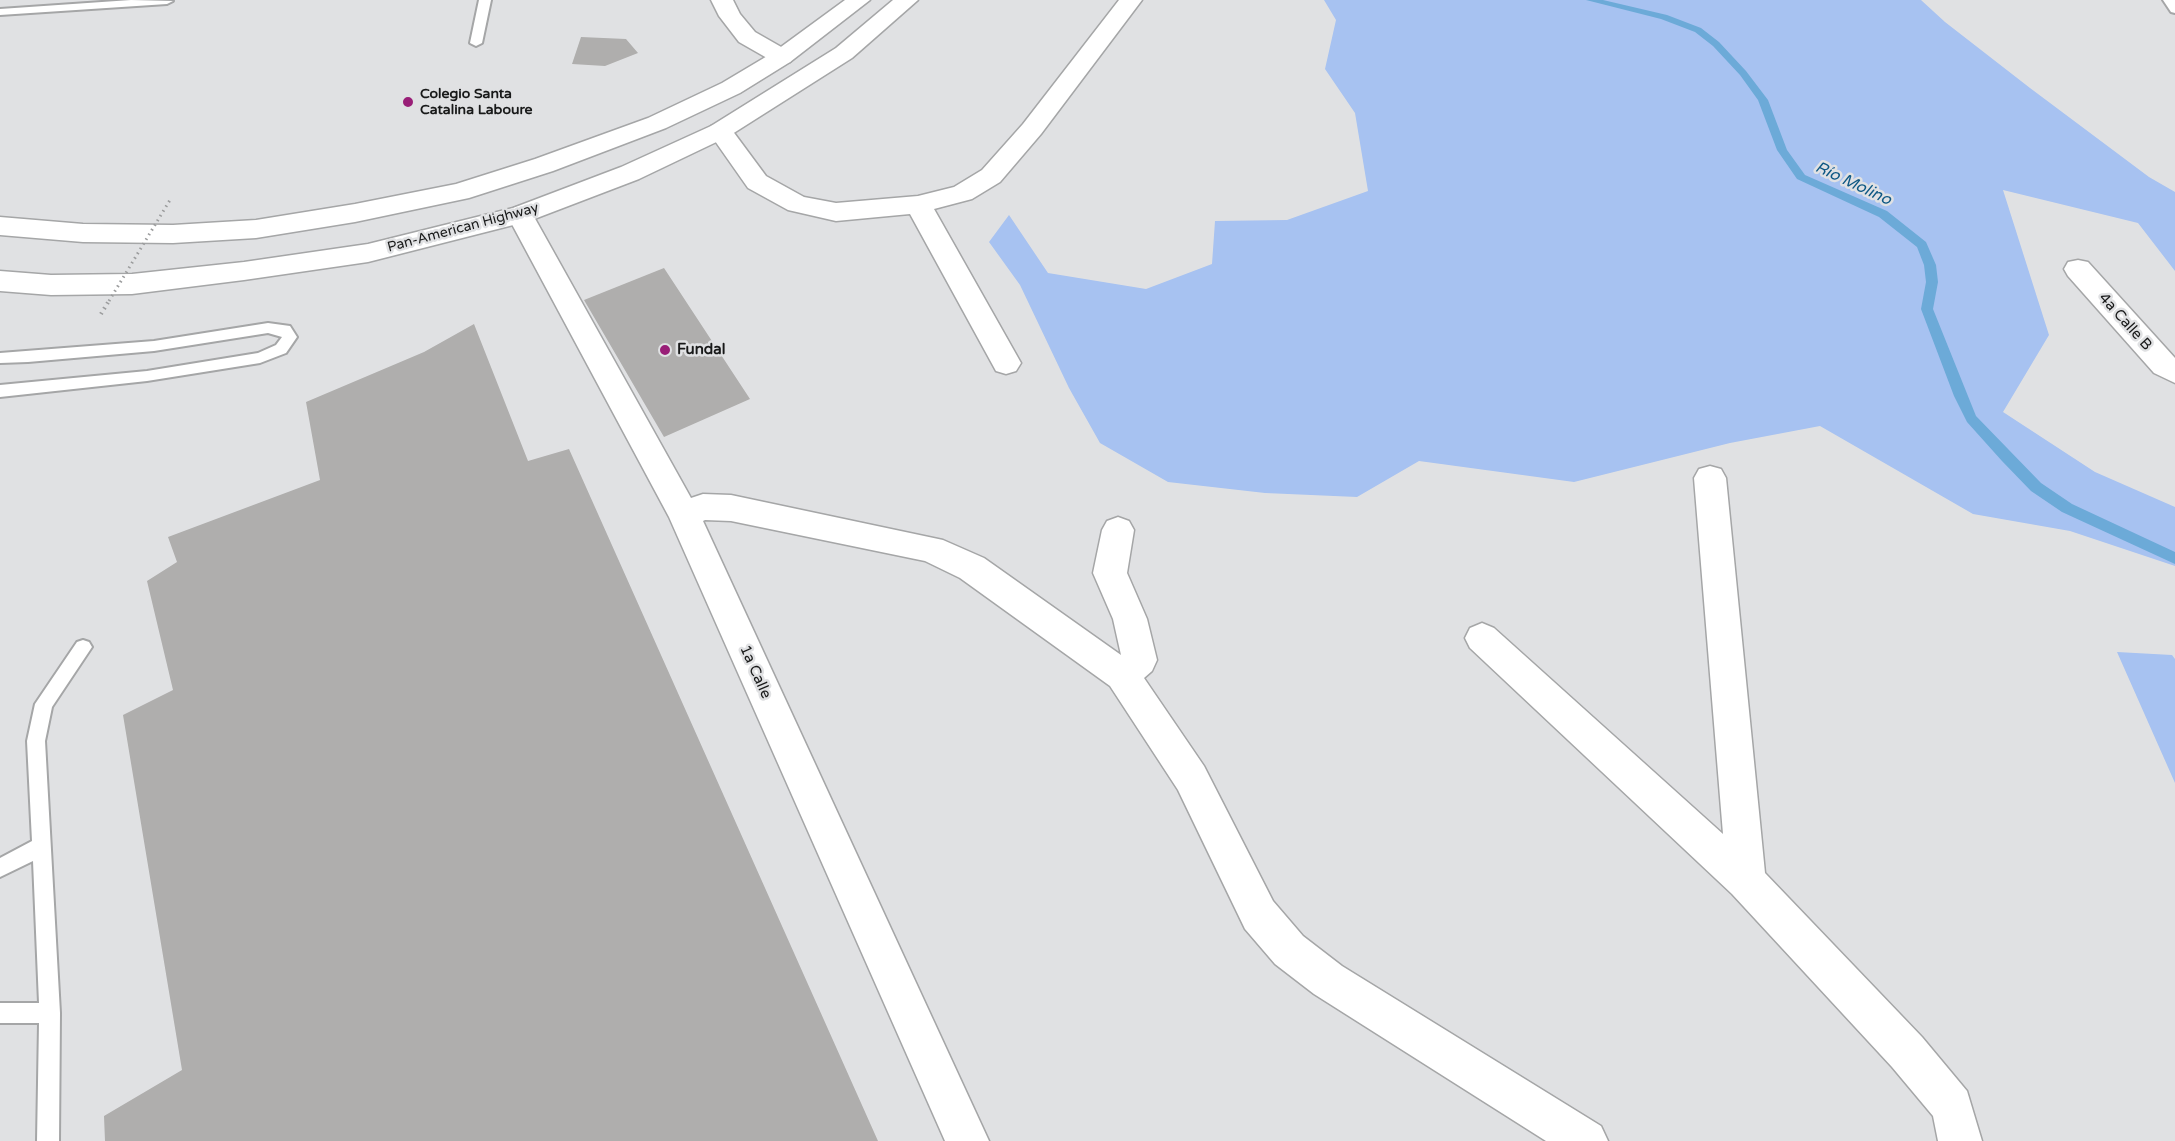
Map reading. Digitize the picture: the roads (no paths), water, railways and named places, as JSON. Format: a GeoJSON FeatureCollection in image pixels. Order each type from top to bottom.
{"type":"FeatureCollection","features":[{"type":"Feature","properties":{"kind":"main road"},"geometry":{"type":"LineString","coordinates":[[722,0],[747,37],[782,57]]}},
{"type":"Feature","properties":{"kind":"main road"},"geometry":{"type":"LineString","coordinates":[[0,225],[83,233],[162,234],[244,230],[355,213],[460,192],[544,165],[657,123],[731,88],[782,57],[859,0]]}},
{"type":"Feature","properties":{"kind":"main road","name":"Pan-American Highway"},"geometry":{"type":"LineString","coordinates":[[0,281],[51,285],[132,284],[244,271],[368,253],[520,215],[630,173],[720,131],[844,53],[907,0]]}},
{"type":"Feature","properties":{"kind":"main road"},"geometry":{"type":"LineString","coordinates":[[720,131],[757,182],[797,204],[836,212],[918,205],[963,193],[991,177],[1032,129],[1131,0]]}},
{"type":"Feature","properties":{"kind":"main road"},"geometry":{"type":"LineString","coordinates":[[918,205],[1006,363]]}},
{"type":"Feature","properties":{"kind":"main road","name":"1a Calle"},"geometry":{"type":"LineString","coordinates":[[520,215],[684,515],[967,1141]]}},
{"type":"Feature","properties":{"kind":"main road","name":"4a Calle B"},"geometry":{"type":"LineString","coordinates":[[2078,269],[2164,365],[2175,372]]}},
{"type":"Feature","properties":{"kind":"main road"},"geometry":{"type":"LineString","coordinates":[[1710,478],[1746,881]]}},
{"type":"Feature","properties":{"kind":"main road"},"geometry":{"type":"LineString","coordinates":[[684,515],[703,507],[731,508],[931,549],[972,568],[1122,675],[1191,778],[1259,915],[1289,950],[1328,980],[1586,1141]]}},
{"type":"Feature","properties":{"kind":"main road"},"geometry":{"type":"LineString","coordinates":[[1118,530],[1110,573],[1130,619],[1140,660],[1122,675]]}},
{"type":"Feature","properties":{"kind":"main road"},"geometry":{"type":"LineString","coordinates":[[1482,638],[1746,881],[1907,1052],[1952,1106],[1960,1141]]}},
{"type":"Feature","properties":{"kind":"lane"},"geometry":{"type":"LineString","coordinates":[[476,43],[485,0]]}},
{"type":"Feature","properties":{"kind":"lane"},"geometry":{"type":"LineString","coordinates":[[2169,0],[2175,10]]}},
{"type":"Feature","properties":{"kind":"lane"},"geometry":{"type":"LineString","coordinates":[[0,12],[167,1]]}},
{"type":"Feature","properties":{"kind":"lane"},"geometry":{"type":"LineString","coordinates":[[0,358],[154,346],[268,328],[285,330],[290,337],[281,349],[260,358],[147,376],[0,391]]}},
{"type":"Feature","properties":{"kind":"lane"},"geometry":{"type":"LineString","coordinates":[[48,1141],[50,1012],[36,741],[44,704],[82,647]]}},
{"type":"Feature","properties":{"kind":"lane"},"geometry":{"type":"LineString","coordinates":[[0,868],[41,846]]}},
{"type":"Feature","properties":{"kind":"lane"},"geometry":{"type":"LineString","coordinates":[[0,1013],[50,1012]]}},
{"type":"Feature","properties":{"kind":"waterway","name":"Río Molino"},"geometry":{"type":"LineString","coordinates":[[1591,0],[1664,17],[1698,30],[1716,44],[1743,73],[1763,100],[1782,150],[1801,177],[1883,214],[1922,245],[1930,265],[1932,282],[1927,309],[1971,419],[2036,487],[2067,508],[2175,558]]}},
{"type":"Feature","properties":{"kind":"place","name":"Colegio Santa Catalina Laboure"},"geometry":{"type":"Point","coordinates":[408,102]}},
{"type":"Feature","properties":{"kind":"place","name":"Fundal"},"geometry":{"type":"Point","coordinates":[665,350]}}]}
